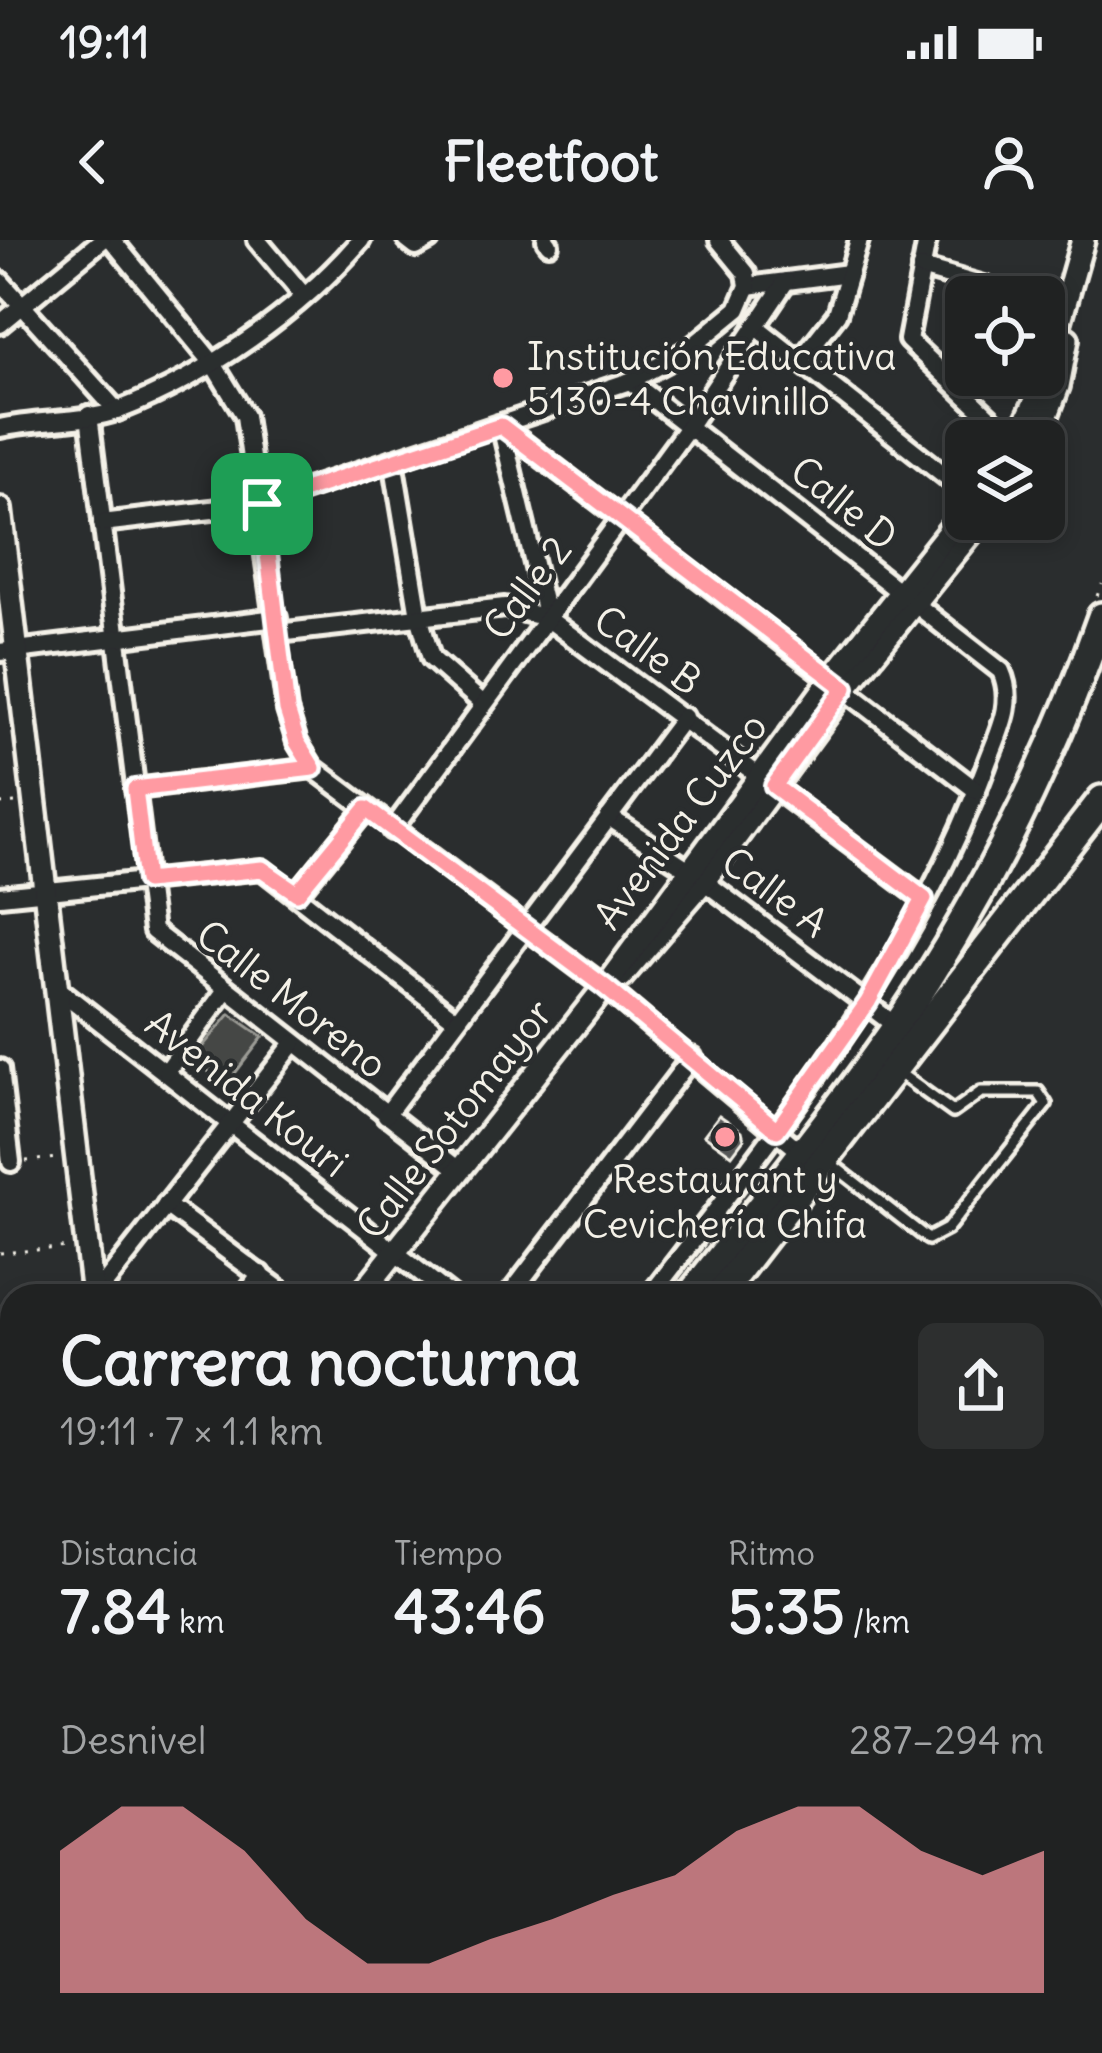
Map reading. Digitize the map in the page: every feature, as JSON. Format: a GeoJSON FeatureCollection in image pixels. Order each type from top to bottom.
{"type":"FeatureCollection","features":[{"type":"Feature","properties":{"kind":"main road"},"geometry":{"type":"LineString","coordinates":[[726,1284],[896,1026],[1003,844],[1102,617]]}},
{"type":"Feature","properties":{"kind":"main road"},"geometry":{"type":"LineString","coordinates":[[701,1284],[895,1070],[1102,800]]}},
{"type":"Feature","properties":{"kind":"street"},"geometry":{"type":"LineString","coordinates":[[0,324],[102,240]]}},
{"type":"Feature","properties":{"kind":"street"},"geometry":{"type":"LineString","coordinates":[[112,240],[212,362],[245,416],[262,504],[287,710],[297,742],[313,768],[605,987],[814,1156]]}},
{"type":"Feature","properties":{"kind":"street"},"geometry":{"type":"LineString","coordinates":[[257,240],[304,296]]}},
{"type":"Feature","properties":{"kind":"street"},"geometry":{"type":"LineString","coordinates":[[0,428],[117,411],[212,362],[304,296],[361,240]]}},
{"type":"Feature","properties":{"kind":"street"},"geometry":{"type":"LineString","coordinates":[[407,240],[416,247],[429,240]]}},
{"type":"Feature","properties":{"kind":"street"},"geometry":{"type":"LineString","coordinates":[[102,523],[262,504],[630,381],[716,331],[738,309],[748,286],[746,273],[719,240]]}},
{"type":"Feature","properties":{"kind":"street"},"geometry":{"type":"LineString","coordinates":[[800,361],[837,314],[859,240]]}},
{"type":"Feature","properties":{"kind":"street"},"geometry":{"type":"LineString","coordinates":[[927,240],[908,340],[994,420]]}},
{"type":"Feature","properties":{"kind":"street"},"geometry":{"type":"LineString","coordinates":[[1065,281],[1083,240]]}},
{"type":"Feature","properties":{"kind":"street"},"geometry":{"type":"LineString","coordinates":[[921,268],[949,276]]}},
{"type":"Feature","properties":{"kind":"street"},"geometry":{"type":"LineString","coordinates":[[748,286],[849,274]]}},
{"type":"Feature","properties":{"kind":"street"},"geometry":{"type":"LineString","coordinates":[[0,281],[117,411]]}},
{"type":"Feature","properties":{"kind":"street","name":"Calle 2"},"geometry":{"type":"LineString","coordinates":[[392,830],[481,702],[691,423],[786,281]]}},
{"type":"Feature","properties":{"kind":"street"},"geometry":{"type":"LineString","coordinates":[[755,326],[945,475]]}},
{"type":"Feature","properties":{"kind":"street","name":"Calle D"},"geometry":{"type":"LineString","coordinates":[[630,381],[691,423],[1001,671],[1009,704],[977,791]]}},
{"type":"Feature","properties":{"kind":"street","name":"Calle Moreno"},"geometry":{"type":"LineString","coordinates":[[88,416],[153,932],[460,1171]]}},
{"type":"Feature","properties":{"kind":"street"},"geometry":{"type":"LineString","coordinates":[[501,426],[977,791],[868,1002],[659,1284]]}},
{"type":"Feature","properties":{"kind":"street","name":"Calle B"},"geometry":{"type":"LineString","coordinates":[[501,426],[547,618],[924,899]]}},
{"type":"Feature","properties":{"kind":"street"},"geometry":{"type":"LineString","coordinates":[[393,460],[419,616],[431,658],[481,702]]}},
{"type":"Feature","properties":{"kind":"street"},"geometry":{"type":"LineString","coordinates":[[0,509],[9,651],[46,891],[93,1284]]}},
{"type":"Feature","properties":{"kind":"street","name":"Avenida Cuzco"},"geometry":{"type":"LineString","coordinates":[[909,597],[946,540]]}},
{"type":"Feature","properties":{"kind":"street","name":"Avenida Cuzco"},"geometry":{"type":"LineString","coordinates":[[605,987],[627,973],[839,683],[962,540]]}},
{"type":"Feature","properties":{"kind":"street"},"geometry":{"type":"LineString","coordinates":[[9,651],[116,637],[505,608],[547,618]]}},
{"type":"Feature","properties":{"kind":"street"},"geometry":{"type":"LineString","coordinates":[[386,1114],[684,717]]}},
{"type":"Feature","properties":{"kind":"street"},"geometry":{"type":"LineString","coordinates":[[135,789],[313,768]]}},
{"type":"Feature","properties":{"kind":"street"},"geometry":{"type":"LineString","coordinates":[[297,893],[366,809]]}},
{"type":"Feature","properties":{"kind":"street","name":"Calle A"},"geometry":{"type":"LineString","coordinates":[[609,817],[697,875],[896,1026]]}},
{"type":"Feature","properties":{"kind":"street"},"geometry":{"type":"LineString","coordinates":[[0,896],[262,869],[456,1020]]}},
{"type":"Feature","properties":{"kind":"street","name":"Calle Sotomayor"},"geometry":{"type":"LineString","coordinates":[[369,1284],[605,987]]}},
{"type":"Feature","properties":{"kind":"street","name":"Avenida Kouri"},"geometry":{"type":"LineString","coordinates":[[57,988],[437,1284]]}},
{"type":"Feature","properties":{"kind":"street"},"geometry":{"type":"LineString","coordinates":[[167,1071],[225,991]]}},
{"type":"Feature","properties":{"kind":"street"},"geometry":{"type":"LineString","coordinates":[[103,1284],[294,1043]]}},
{"type":"Feature","properties":{"kind":"street"},"geometry":{"type":"LineString","coordinates":[[518,1284],[692,1057]]}},
{"type":"Feature","properties":{"kind":"street"},"geometry":{"type":"LineString","coordinates":[[0,1069],[11,1162]]}},
{"type":"Feature","properties":{"kind":"street"},"geometry":{"type":"LineString","coordinates":[[166,1205],[274,1284]]}},
{"type":"Feature","properties":{"kind":"street"},"geometry":{"type":"LineString","coordinates":[[253,1284],[261,1274]]}},
{"type":"Feature","properties":{"kind":"lane"},"geometry":{"type":"LineString","coordinates":[[814,1156],[928,1239],[947,1228],[1046,1104],[1038,1092],[981,1093],[953,1112],[895,1070]]}},
{"type":"Feature","properties":{"kind":"path"},"geometry":{"type":"LineString","coordinates":[[11,1162],[76,1157]]}},
{"type":"Feature","properties":{"kind":"path"},"geometry":{"type":"LineString","coordinates":[[0,1253],[88,1246]]}},
{"type":"Feature","properties":{"kind":"shaded area"},"geometry":{"type":"Polygon","coordinates":[[[230,1014],[263,1037],[226,1085],[192,1059],[230,1014]]]}},
{"type":"Feature","properties":{"kind":"building","name":"Restaurant y Cevichería Chifa"},"geometry":{"type":"Polygon","coordinates":[[[719,1115],[742,1131],[744,1139],[732,1155],[704,1135],[719,1115]]]}},
{"type":"Feature","properties":{"kind":"place","name":"Institución Educativa 5130-4 Chavinillo"},"geometry":{"type":"Point","coordinates":[503,378]}},
{"type":"Feature","properties":{"kind":"place","name":"Restaurant y Cevichería Chifa"},"geometry":{"type":"Point","coordinates":[725,1137]}},
{"type":"Feature","properties":{"kind":"route"},"geometry":{"type":"LineString","coordinates":[[501,426],[845,688],[774,786],[924,899],[868,1002],[777,1130],[605,987],[366,809],[297,893],[262,869],[146,881],[135,789],[313,768],[297,742],[287,710],[262,504],[501,426]]}}]}
